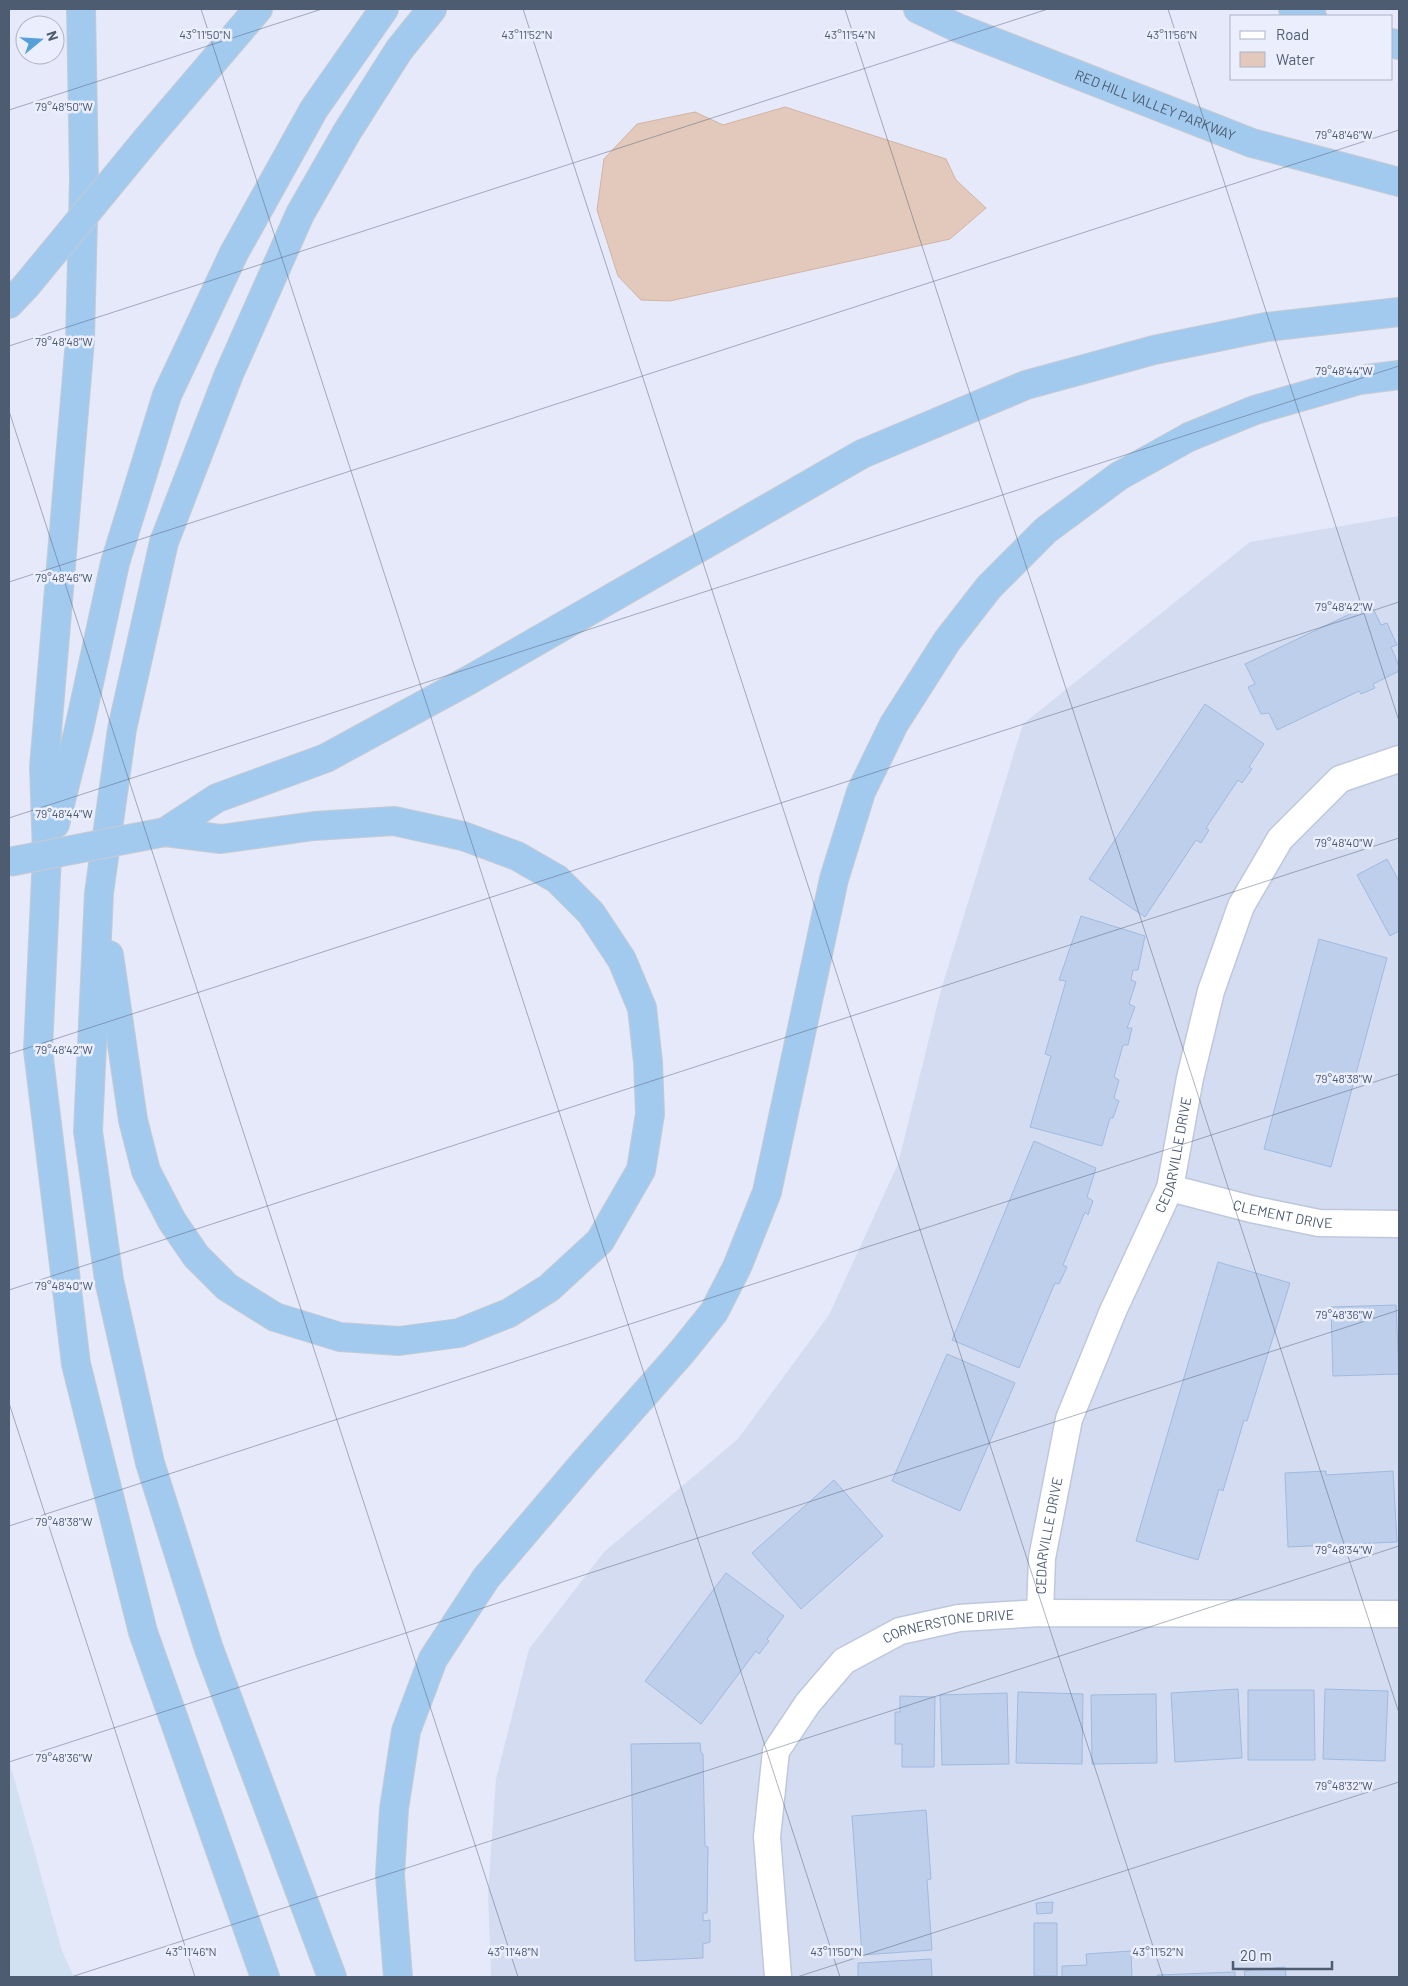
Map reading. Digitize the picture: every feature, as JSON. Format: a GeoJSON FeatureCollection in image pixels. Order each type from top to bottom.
{"type":"FeatureCollection","features":[{"type":"Feature","properties":{"kind":"highway"},"geometry":{"type":"LineString","coordinates":[[81,9],[84,179],[80,340],[44,767],[47,855],[38,1050],[76,1364],[144,1632],[265,1977]]}},
{"type":"Feature","properties":{"kind":"highway"},"geometry":{"type":"LineString","coordinates":[[18,295],[258,9]]}},
{"type":"Feature","properties":{"kind":"highway"},"geometry":{"type":"LineString","coordinates":[[47,855],[79,729],[115,563],[167,395],[234,253],[314,109],[384,9]]}},
{"type":"Feature","properties":{"kind":"highway"},"geometry":{"type":"LineString","coordinates":[[332,1977],[209,1649],[150,1463],[109,1280],[88,1131],[99,893],[122,729],[164,542],[229,374],[300,214],[347,132],[394,58],[432,9]]}},
{"type":"Feature","properties":{"kind":"highway","name":"RED HILL VALLEY PARKWAY"},"geometry":{"type":"LineString","coordinates":[[918,9],[958,28],[1252,143],[1399,182]]}},
{"type":"Feature","properties":{"kind":"highway"},"geometry":{"type":"LineString","coordinates":[[1293,9],[1309,15]]}},
{"type":"Feature","properties":{"kind":"highway"},"geometry":{"type":"LineString","coordinates":[[165,832],[217,798],[326,758],[471,679],[871,450],[1026,385],[1154,350],[1266,327],[1399,312]]}},
{"type":"Feature","properties":{"kind":"highway"},"geometry":{"type":"LineString","coordinates":[[398,1977],[390,1875],[394,1809],[406,1731],[433,1659],[486,1578],[681,1353],[714,1312],[737,1267],[767,1192],[834,879],[861,792],[894,724],[947,641],[989,587],[1046,530],[1119,476],[1189,437],[1255,410],[1359,380],[1399,375]]}},
{"type":"Feature","properties":{"kind":"highway"},"geometry":{"type":"LineString","coordinates":[[9,862],[165,832],[221,839],[314,826],[394,821],[464,836],[517,856],[557,879],[596,921],[622,960],[642,1008],[648,1062],[650,1114],[641,1170],[600,1242],[550,1288],[509,1313],[459,1333],[399,1341],[340,1336],[275,1317],[228,1287],[196,1256],[172,1221],[146,1171],[133,1120],[99,893]]}},
{"type":"Feature","properties":{"kind":"street","name":"CEDARVILLE DRIVE"},"geometry":{"type":"LineString","coordinates":[[1040,1613],[1042,1558],[1070,1419],[1113,1311],[1170,1188],[1190,1078],[1211,991],[1241,906],[1280,839],[1340,778],[1399,759]]}},
{"type":"Feature","properties":{"kind":"street","name":"CLEMENT DRIVE"},"geometry":{"type":"LineString","coordinates":[[1170,1188],[1251,1209],[1319,1223],[1399,1224]]}},
{"type":"Feature","properties":{"kind":"street","name":"CORNERSTONE DRIVE"},"geometry":{"type":"LineString","coordinates":[[778,1977],[767,1837],[776,1751],[808,1703],[844,1661],[900,1631],[959,1618],[1040,1613],[1399,1614]]}},
{"type":"Feature","properties":{"kind":"shaded area"},"geometry":{"type":"Polygon","coordinates":[[[1399,516],[1399,1977],[491,1977],[488,1893],[496,1779],[529,1649],[604,1552],[738,1439],[829,1315],[898,1164],[941,990],[1023,724],[1250,542],[1399,516]]]}},
{"type":"Feature","properties":{"kind":"shaded area"},"geometry":{"type":"Polygon","coordinates":[[[9,1760],[62,1951],[74,1977],[9,1977],[9,1760]]]}},
{"type":"Feature","properties":{"kind":"water"},"geometry":{"type":"Polygon","coordinates":[[[785,107],[946,159],[956,180],[986,208],[950,239],[670,301],[641,300],[618,276],[597,210],[604,159],[637,124],[695,112],[723,125],[785,107]]]}},
{"type":"Feature","properties":{"kind":"building"},"geometry":{"type":"Polygon","coordinates":[[[1371,604],[1381,625],[1387,623],[1397,645],[1391,647],[1399,666],[1399,671],[1373,684],[1375,688],[1361,694],[1359,691],[1277,730],[1269,713],[1261,714],[1248,687],[1255,684],[1245,664],[1371,604]]]}},
{"type":"Feature","properties":{"kind":"building"},"geometry":{"type":"Polygon","coordinates":[[[1205,704],[1264,744],[1249,767],[1252,769],[1242,783],[1238,780],[1206,828],[1209,830],[1201,843],[1196,840],[1145,917],[1089,879],[1205,704]]]}},
{"type":"Feature","properties":{"kind":"building"},"geometry":{"type":"Polygon","coordinates":[[[1387,859],[1399,881],[1399,931],[1390,936],[1357,875],[1387,859]]]}},
{"type":"Feature","properties":{"kind":"building"},"geometry":{"type":"Polygon","coordinates":[[[1081,916],[1145,936],[1138,970],[1133,970],[1131,980],[1136,982],[1129,1004],[1135,1007],[1127,1028],[1132,1028],[1128,1045],[1123,1045],[1114,1077],[1119,1080],[1114,1098],[1119,1101],[1113,1118],[1110,1118],[1102,1146],[1030,1127],[1051,1056],[1045,1054],[1066,981],[1059,980],[1081,916]]]}},
{"type":"Feature","properties":{"kind":"building"},"geometry":{"type":"Polygon","coordinates":[[[1319,939],[1387,958],[1331,1167],[1264,1149],[1319,939]]]}},
{"type":"Feature","properties":{"kind":"building"},"geometry":{"type":"Polygon","coordinates":[[[1034,1141],[1096,1168],[1087,1197],[1093,1201],[1088,1215],[1085,1212],[1063,1265],[1067,1267],[1059,1284],[1055,1283],[1019,1368],[952,1340],[1034,1141]]]}},
{"type":"Feature","properties":{"kind":"building"},"geometry":{"type":"Polygon","coordinates":[[[1218,1262],[1290,1283],[1247,1421],[1244,1420],[1223,1491],[1219,1489],[1198,1560],[1136,1541],[1218,1262]]]}},
{"type":"Feature","properties":{"kind":"building"},"geometry":{"type":"Polygon","coordinates":[[[1396,1305],[1399,1374],[1333,1376],[1331,1307],[1396,1305]]]}},
{"type":"Feature","properties":{"kind":"building"},"geometry":{"type":"Polygon","coordinates":[[[947,1354],[1015,1383],[960,1511],[892,1481],[947,1354]]]}},
{"type":"Feature","properties":{"kind":"building"},"geometry":{"type":"Polygon","coordinates":[[[1326,1471],[1326,1475],[1393,1471],[1397,1542],[1288,1547],[1285,1473],[1326,1471]]]}},
{"type":"Feature","properties":{"kind":"building"},"geometry":{"type":"Polygon","coordinates":[[[834,1480],[883,1536],[801,1609],[752,1553],[834,1480]]]}},
{"type":"Feature","properties":{"kind":"building"},"geometry":{"type":"Polygon","coordinates":[[[726,1573],[784,1616],[767,1639],[769,1641],[759,1654],[756,1651],[701,1724],[645,1681],[726,1573]]]}},
{"type":"Feature","properties":{"kind":"building"},"geometry":{"type":"Polygon","coordinates":[[[1238,1689],[1242,1758],[1175,1762],[1171,1693],[1238,1689]]]}},
{"type":"Feature","properties":{"kind":"building"},"geometry":{"type":"Polygon","coordinates":[[[1325,1689],[1388,1691],[1385,1761],[1323,1759],[1325,1689]]]}},
{"type":"Feature","properties":{"kind":"building"},"geometry":{"type":"Polygon","coordinates":[[[1248,1690],[1314,1690],[1315,1760],[1248,1760],[1248,1690]]]}},
{"type":"Feature","properties":{"kind":"building"},"geometry":{"type":"Polygon","coordinates":[[[1018,1692],[1083,1694],[1082,1764],[1016,1763],[1018,1692]]]}},
{"type":"Feature","properties":{"kind":"building"},"geometry":{"type":"Polygon","coordinates":[[[1007,1693],[1009,1764],[942,1765],[940,1695],[1007,1693]]]}},
{"type":"Feature","properties":{"kind":"building"},"geometry":{"type":"Polygon","coordinates":[[[1156,1694],[1157,1763],[1092,1764],[1091,1695],[1156,1694]]]}},
{"type":"Feature","properties":{"kind":"building"},"geometry":{"type":"Polygon","coordinates":[[[900,1696],[935,1697],[934,1767],[902,1767],[902,1744],[895,1744],[895,1712],[900,1712],[900,1696]]]}},
{"type":"Feature","properties":{"kind":"building"},"geometry":{"type":"Polygon","coordinates":[[[700,1743],[703,1754],[705,1846],[708,1847],[707,1913],[703,1913],[703,1921],[710,1920],[710,1942],[703,1944],[703,1958],[635,1961],[631,1744],[700,1743]]]}},
{"type":"Feature","properties":{"kind":"building"},"geometry":{"type":"Polygon","coordinates":[[[926,1810],[931,1879],[927,1880],[932,1950],[862,1955],[852,1816],[926,1810]]]}},
{"type":"Feature","properties":{"kind":"building"},"geometry":{"type":"Polygon","coordinates":[[[1053,1902],[1052,1913],[1037,1914],[1036,1903],[1053,1902]]]}},
{"type":"Feature","properties":{"kind":"building"},"geometry":{"type":"Polygon","coordinates":[[[1034,1923],[1057,1923],[1057,1976],[1034,1976],[1034,1923]]]}},
{"type":"Feature","properties":{"kind":"building"},"geometry":{"type":"Polygon","coordinates":[[[1131,1951],[1132,1977],[1062,1977],[1062,1966],[1087,1965],[1086,1954],[1131,1951]]]}},
{"type":"Feature","properties":{"kind":"building"},"geometry":{"type":"Polygon","coordinates":[[[931,1959],[932,1977],[858,1977],[858,1963],[931,1959]]]}},
{"type":"Feature","properties":{"kind":"building"},"geometry":{"type":"Polygon","coordinates":[[[1285,1967],[1286,1977],[1245,1977],[1244,1971],[1285,1967]]]}},
{"type":"Feature","properties":{"kind":"building"},"geometry":{"type":"Polygon","coordinates":[[[1235,1972],[1235,1977],[1158,1977],[1157,1975],[1235,1972]]]}}]}
